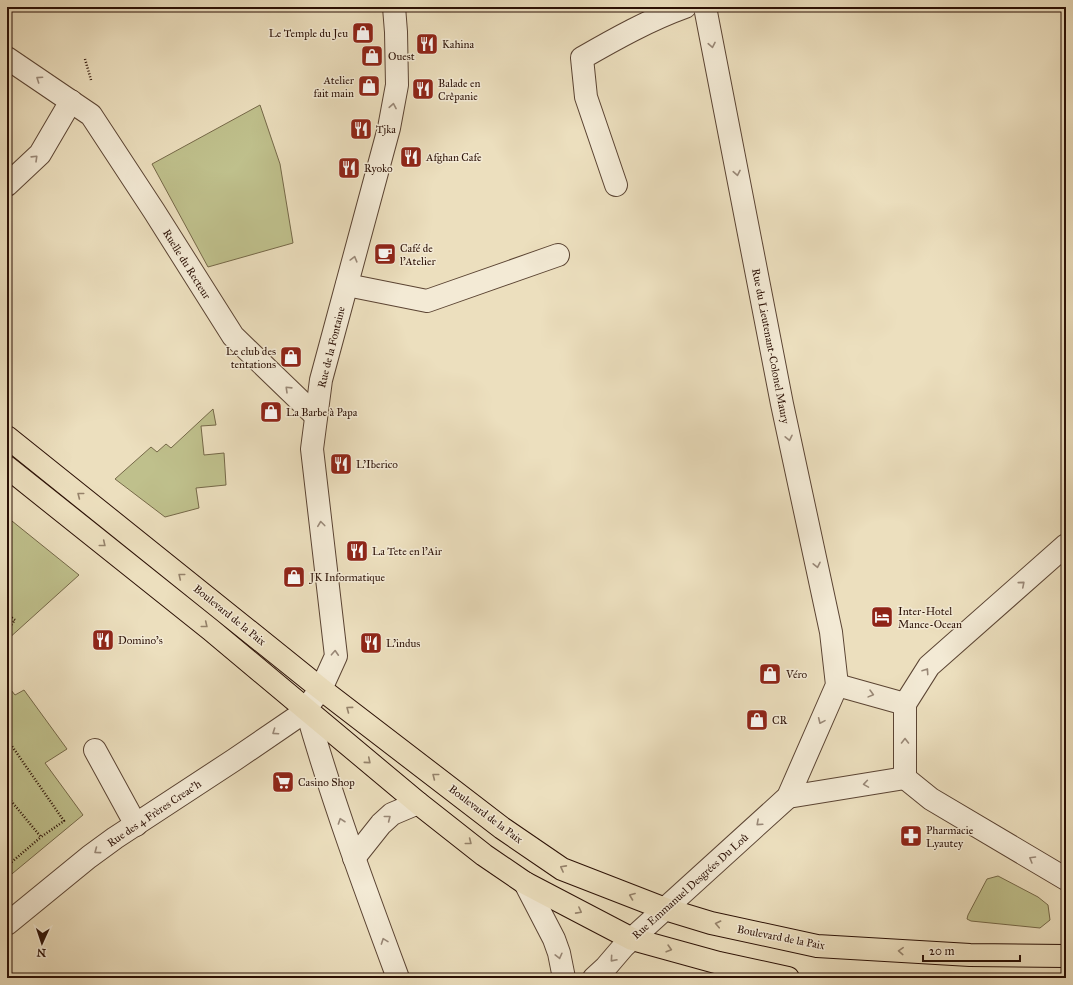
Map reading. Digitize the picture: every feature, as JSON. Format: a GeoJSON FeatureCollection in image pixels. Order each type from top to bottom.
{"type":"FeatureCollection","features":[{"type":"Feature","properties":{"kind":"main road","name":"Boulevard de la Paix"},"geometry":{"type":"LineString","coordinates":[[7,437],[322,689],[502,828],[562,869],[665,909],[711,923],[818,946],[970,954],[1066,956]]}},
{"type":"Feature","properties":{"kind":"main road"},"geometry":{"type":"LineString","coordinates":[[7,467],[211,630],[418,803],[484,855],[525,883],[632,939],[719,963],[788,978]]}},
{"type":"Feature","properties":{"kind":"street","name":"Rue de la Fontaine"},"geometry":{"type":"LineString","coordinates":[[322,689],[336,656],[312,449],[321,380],[389,128],[397,85],[394,7]]}},
{"type":"Feature","properties":{"kind":"street"},"geometry":{"type":"LineString","coordinates":[[616,185],[586,97],[582,58],[616,38],[685,7]]}},
{"type":"Feature","properties":{"kind":"street","name":"Rue du Lieutenant-Colonel Maury"},"geometry":{"type":"LineString","coordinates":[[705,7],[780,397],[831,632],[837,685]]}},
{"type":"Feature","properties":{"kind":"street","name":"Ruelle du Recteur"},"geometry":{"type":"LineString","coordinates":[[7,58],[90,115],[148,213],[233,336],[316,416]]}},
{"type":"Feature","properties":{"kind":"street"},"geometry":{"type":"LineString","coordinates":[[7,185],[40,154],[71,101]]}},
{"type":"Feature","properties":{"kind":"street"},"geometry":{"type":"LineString","coordinates":[[347,285],[427,301],[558,254]]}},
{"type":"Feature","properties":{"kind":"street"},"geometry":{"type":"LineString","coordinates":[[905,778],[905,704],[929,666],[1066,545]]}},
{"type":"Feature","properties":{"kind":"street"},"geometry":{"type":"LineString","coordinates":[[788,797],[837,685],[905,704]]}},
{"type":"Feature","properties":{"kind":"street","name":"Rue des 4 Frères Creac'h"},"geometry":{"type":"LineString","coordinates":[[7,924],[89,857],[297,717],[322,689]]}},
{"type":"Feature","properties":{"kind":"street"},"geometry":{"type":"LineString","coordinates":[[306,708],[324,771],[398,978]]}},
{"type":"Feature","properties":{"kind":"street"},"geometry":{"type":"LineString","coordinates":[[95,750],[136,825]]}},
{"type":"Feature","properties":{"kind":"street"},"geometry":{"type":"LineString","coordinates":[[788,797],[905,778],[931,799],[1066,879]]}},
{"type":"Feature","properties":{"kind":"street","name":"Rue Emmanuel Desgrées Du Loû"},"geometry":{"type":"LineString","coordinates":[[594,978],[632,939],[788,797]]}},
{"type":"Feature","properties":{"kind":"street"},"geometry":{"type":"LineString","coordinates":[[354,858],[380,824],[392,814],[418,803]]}},
{"type":"Feature","properties":{"kind":"street"},"geometry":{"type":"LineString","coordinates":[[525,883],[554,939],[559,953],[564,978]]}},
{"type":"Feature","properties":{"kind":"path"},"geometry":{"type":"LineString","coordinates":[[85,59],[92,83]]}},
{"type":"Feature","properties":{"kind":"path"},"geometry":{"type":"LineString","coordinates":[[7,614],[15,620],[7,630]]}},
{"type":"Feature","properties":{"kind":"path"},"geometry":{"type":"LineString","coordinates":[[7,739],[64,821],[41,837],[7,866]]}},
{"type":"Feature","properties":{"kind":"path"},"geometry":{"type":"LineString","coordinates":[[7,796],[41,837]]}},
{"type":"Feature","properties":{"kind":"green space"},"geometry":{"type":"Polygon","coordinates":[[[260,105],[280,164],[293,243],[208,267],[152,164],[260,105]]]}},
{"type":"Feature","properties":{"kind":"green space"},"geometry":{"type":"Polygon","coordinates":[[[213,409],[216,425],[201,426],[204,455],[224,453],[226,485],[196,488],[199,508],[165,517],[115,479],[151,447],[157,452],[166,444],[171,448],[213,409]]]}},
{"type":"Feature","properties":{"kind":"green space"},"geometry":{"type":"Polygon","coordinates":[[[7,517],[79,575],[7,640],[7,517]]]}},
{"type":"Feature","properties":{"kind":"green space"},"geometry":{"type":"Polygon","coordinates":[[[7,685],[15,695],[24,690],[67,749],[45,763],[83,815],[7,878],[7,685]]]}},
{"type":"Feature","properties":{"kind":"green space"},"geometry":{"type":"Polygon","coordinates":[[[998,876],[1038,897],[1048,905],[1050,920],[1040,928],[971,921],[967,919],[987,879],[998,876]]]}},
{"type":"Feature","properties":{"kind":"place","name":"Le Temple du Jeu"},"geometry":{"type":"Point","coordinates":[363,33]}},
{"type":"Feature","properties":{"kind":"place","name":"Kahina"},"geometry":{"type":"Point","coordinates":[427,44]}},
{"type":"Feature","properties":{"kind":"place","name":"Ouest"},"geometry":{"type":"Point","coordinates":[372,56]}},
{"type":"Feature","properties":{"kind":"place","name":"Atelier fait main"},"geometry":{"type":"Point","coordinates":[369,86]}},
{"type":"Feature","properties":{"kind":"place","name":"Balade en Crêpanie"},"geometry":{"type":"Point","coordinates":[423,89]}},
{"type":"Feature","properties":{"kind":"place","name":"Tjka"},"geometry":{"type":"Point","coordinates":[361,129]}},
{"type":"Feature","properties":{"kind":"place","name":"Afghan Cafe"},"geometry":{"type":"Point","coordinates":[411,157]}},
{"type":"Feature","properties":{"kind":"place","name":"Ryoko"},"geometry":{"type":"Point","coordinates":[349,168]}},
{"type":"Feature","properties":{"kind":"place","name":"Café de l'Atelier"},"geometry":{"type":"Point","coordinates":[385,254]}},
{"type":"Feature","properties":{"kind":"place","name":"Le club des tentations"},"geometry":{"type":"Point","coordinates":[291,357]}},
{"type":"Feature","properties":{"kind":"place","name":"La Barbe à Papa"},"geometry":{"type":"Point","coordinates":[271,412]}},
{"type":"Feature","properties":{"kind":"place","name":"L'Iberico"},"geometry":{"type":"Point","coordinates":[341,464]}},
{"type":"Feature","properties":{"kind":"place","name":"La Tete en l'Air"},"geometry":{"type":"Point","coordinates":[357,551]}},
{"type":"Feature","properties":{"kind":"place","name":"JK Informatique"},"geometry":{"type":"Point","coordinates":[294,577]}},
{"type":"Feature","properties":{"kind":"place","name":"Inter-Hotel Mance-Ocean"},"geometry":{"type":"Point","coordinates":[882,617]}},
{"type":"Feature","properties":{"kind":"place","name":"Domino's"},"geometry":{"type":"Point","coordinates":[103,640]}},
{"type":"Feature","properties":{"kind":"place","name":"L'indus"},"geometry":{"type":"Point","coordinates":[371,643]}},
{"type":"Feature","properties":{"kind":"place","name":"Véro"},"geometry":{"type":"Point","coordinates":[770,674]}},
{"type":"Feature","properties":{"kind":"place","name":"CR"},"geometry":{"type":"Point","coordinates":[757,720]}},
{"type":"Feature","properties":{"kind":"place","name":"Casino Shop"},"geometry":{"type":"Point","coordinates":[283,782]}},
{"type":"Feature","properties":{"kind":"place","name":"Pharmacie Lyautey"},"geometry":{"type":"Point","coordinates":[911,836]}}]}
